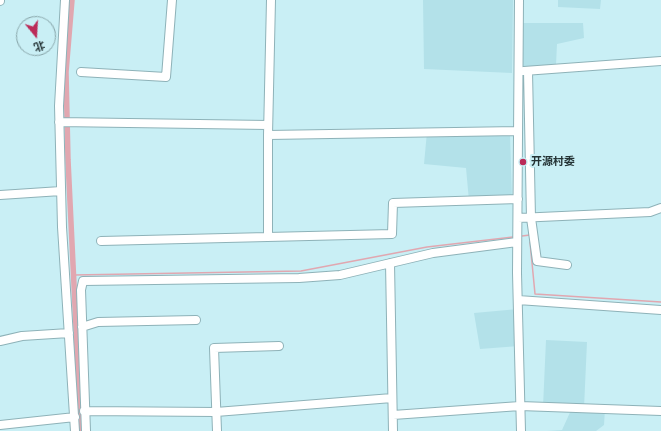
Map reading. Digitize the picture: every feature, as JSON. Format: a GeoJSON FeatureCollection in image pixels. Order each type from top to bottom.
{"type":"FeatureCollection","features":[{"type":"Feature","properties":{"kind":"street"},"geometry":{"type":"LineString","coordinates":[[65,0],[59,122],[62,227],[75,431]]}},
{"type":"Feature","properties":{"kind":"street"},"geometry":{"type":"LineString","coordinates":[[80,72],[166,77],[172,0]]}},
{"type":"Feature","properties":{"kind":"street"},"geometry":{"type":"LineString","coordinates":[[268,237],[268,124],[271,0]]}},
{"type":"Feature","properties":{"kind":"street"},"geometry":{"type":"LineString","coordinates":[[519,0],[518,199],[537,261],[567,265]]}},
{"type":"Feature","properties":{"kind":"street"},"geometry":{"type":"LineString","coordinates":[[518,71],[661,61]]}},
{"type":"Feature","properties":{"kind":"street"},"geometry":{"type":"LineString","coordinates":[[521,431],[518,242],[525,218],[528,71]]}},
{"type":"Feature","properties":{"kind":"street"},"geometry":{"type":"LineString","coordinates":[[59,122],[268,124]]}},
{"type":"Feature","properties":{"kind":"street"},"geometry":{"type":"LineString","coordinates":[[268,135],[518,130]]}},
{"type":"Feature","properties":{"kind":"street"},"geometry":{"type":"LineString","coordinates":[[0,195],[61,191]]}},
{"type":"Feature","properties":{"kind":"street"},"geometry":{"type":"LineString","coordinates":[[101,241],[392,234],[393,203],[518,199]]}},
{"type":"Feature","properties":{"kind":"street"},"geometry":{"type":"LineString","coordinates":[[525,218],[650,212],[661,208]]}},
{"type":"Feature","properties":{"kind":"street"},"geometry":{"type":"LineString","coordinates":[[86,431],[84,411],[81,290],[83,281],[299,278],[340,275],[433,253],[518,242]]}},
{"type":"Feature","properties":{"kind":"street"},"geometry":{"type":"LineString","coordinates":[[390,263],[393,431]]}},
{"type":"Feature","properties":{"kind":"street"},"geometry":{"type":"LineString","coordinates":[[518,300],[661,310]]}},
{"type":"Feature","properties":{"kind":"street"},"geometry":{"type":"LineString","coordinates":[[82,327],[98,322],[196,320]]}},
{"type":"Feature","properties":{"kind":"street"},"geometry":{"type":"LineString","coordinates":[[0,341],[22,336],[69,333]]}},
{"type":"Feature","properties":{"kind":"street"},"geometry":{"type":"LineString","coordinates":[[216,431],[214,348],[279,346]]}},
{"type":"Feature","properties":{"kind":"street"},"geometry":{"type":"LineString","coordinates":[[84,411],[216,412],[392,398]]}},
{"type":"Feature","properties":{"kind":"street"},"geometry":{"type":"LineString","coordinates":[[393,415],[520,406],[661,411]]}},
{"type":"Feature","properties":{"kind":"street"},"geometry":{"type":"LineString","coordinates":[[0,425],[75,417]]}},
{"type":"Feature","properties":{"kind":"shaded area"},"geometry":{"type":"Polygon","coordinates":[[[423,0],[513,0],[512,73],[424,69],[423,0]]]}},
{"type":"Feature","properties":{"kind":"shaded area"},"geometry":{"type":"Polygon","coordinates":[[[558,0],[601,0],[600,9],[558,7],[558,0]]]}},
{"type":"Feature","properties":{"kind":"shaded area"},"geometry":{"type":"Polygon","coordinates":[[[522,23],[583,23],[584,38],[557,44],[556,65],[520,68],[522,23]]]}},
{"type":"Feature","properties":{"kind":"shaded area"},"geometry":{"type":"Polygon","coordinates":[[[427,132],[510,134],[512,200],[469,201],[466,168],[424,164],[427,132]]]}},
{"type":"Feature","properties":{"kind":"shaded area"},"geometry":{"type":"Polygon","coordinates":[[[518,309],[519,346],[480,349],[474,313],[518,309]]]}},
{"type":"Feature","properties":{"kind":"shaded area"},"geometry":{"type":"Polygon","coordinates":[[[546,340],[587,342],[584,408],[605,409],[604,425],[596,431],[547,431],[562,430],[572,408],[543,407],[546,340]]]}},
{"type":"Feature","properties":{"kind":"waterway"},"geometry":{"type":"LineString","coordinates":[[72,0],[66,72],[68,160],[81,431]]}},
{"type":"Feature","properties":{"kind":"waterway"},"geometry":{"type":"LineString","coordinates":[[529,228],[529,235]]}},
{"type":"Feature","properties":{"kind":"waterway"},"geometry":{"type":"LineString","coordinates":[[522,236],[530,236]]}},
{"type":"Feature","properties":{"kind":"waterway"},"geometry":{"type":"LineString","coordinates":[[74,275],[301,271],[427,247],[513,237]]}},
{"type":"Feature","properties":{"kind":"waterway"},"geometry":{"type":"LineString","coordinates":[[530,242],[535,294],[661,302]]}},
{"type":"Feature","properties":{"kind":"place","name":"开源村委"},"geometry":{"type":"Point","coordinates":[523,162]}}]}
